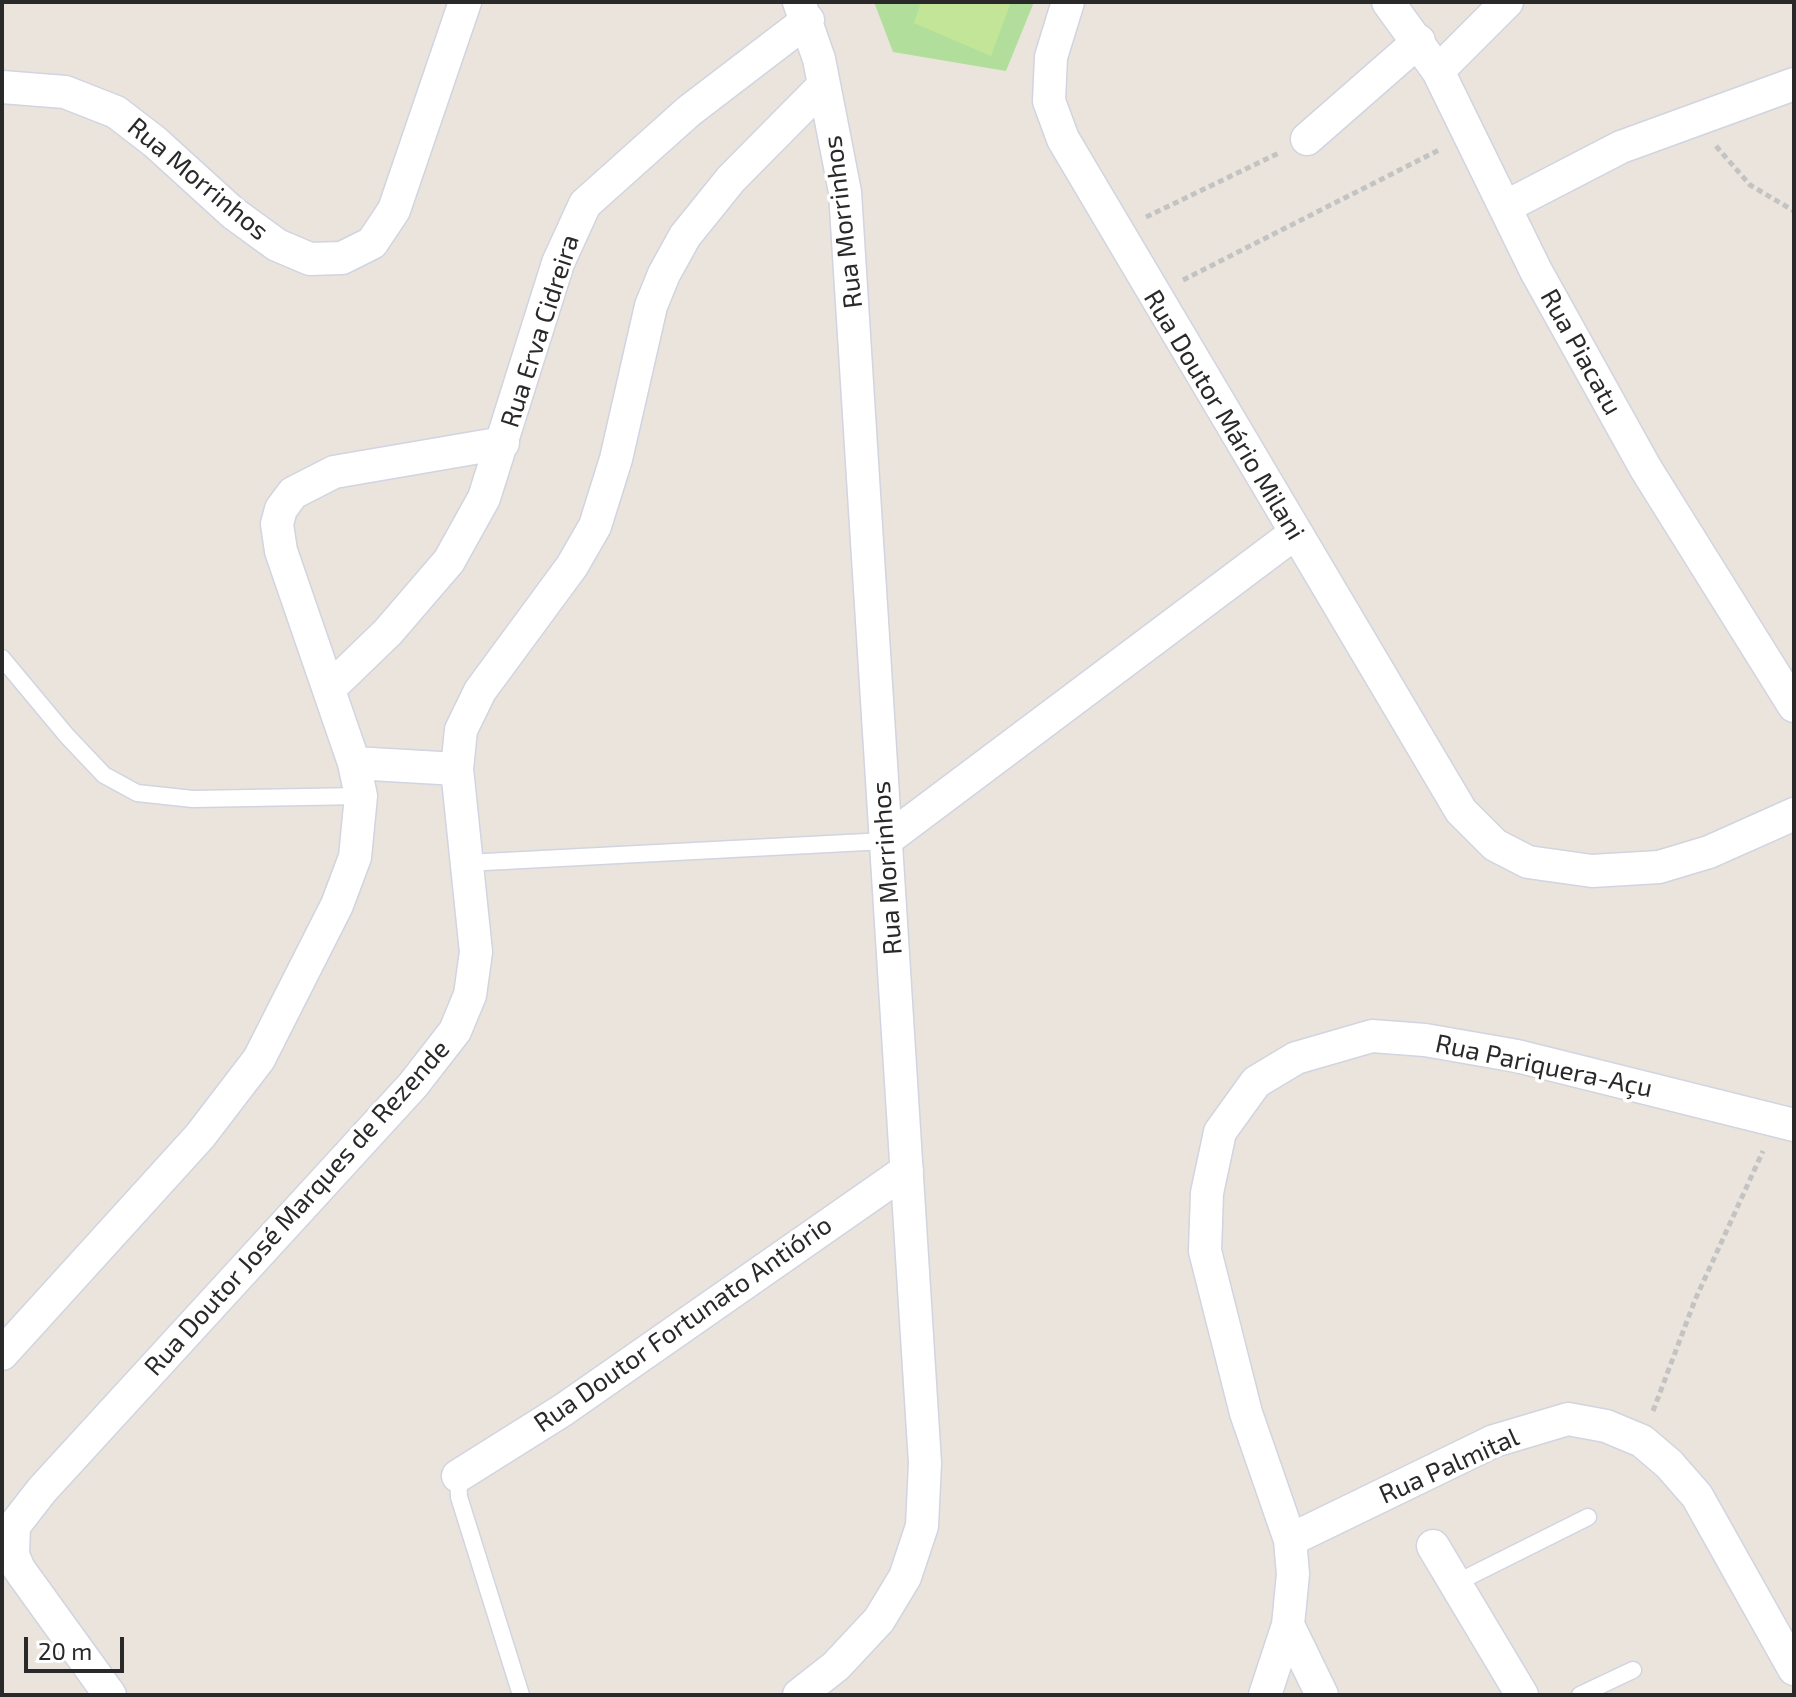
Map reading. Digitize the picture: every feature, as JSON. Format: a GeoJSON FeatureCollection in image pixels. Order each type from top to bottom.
{"type":"FeatureCollection","features":[{"type":"Feature","properties":{"kind":"street","name":"Rua Morrinhos"},"geometry":{"type":"LineString","coordinates":[[2,87],[65,92],[116,112],[155,142],[233,213],[277,245],[310,259],[342,258],[372,243],[394,210],[465,2]]}},
{"type":"Feature","properties":{"kind":"street","name":"Rua Doutor Mário Milani"},"geometry":{"type":"LineString","coordinates":[[1068,2],[1051,57],[1049,101],[1063,139],[1294,534],[1461,811],[1495,845],[1528,862],[1592,871],[1659,867],[1709,852],[1794,814]]}},
{"type":"Feature","properties":{"kind":"street","name":"Rua Piacatu"},"geometry":{"type":"LineString","coordinates":[[1388,2],[1438,71],[1505,207],[1646,469],[1794,706]]}},
{"type":"Feature","properties":{"kind":"street"},"geometry":{"type":"LineString","coordinates":[[1438,71],[1507,2]]}},
{"type":"Feature","properties":{"kind":"street","name":"Rua Morrinhos"},"geometry":{"type":"LineString","coordinates":[[799,1695],[836,1666],[879,1620],[905,1577],[922,1526],[925,1463],[845,192],[824,85],[804,11]]}},
{"type":"Feature","properties":{"kind":"street","name":"Rua Erva Cidreira"},"geometry":{"type":"LineString","coordinates":[[329,689],[388,632],[449,561],[484,498],[558,263],[585,204],[804,11]]}},
{"type":"Feature","properties":{"kind":"street"},"geometry":{"type":"LineString","coordinates":[[1307,139],[1419,41]]}},
{"type":"Feature","properties":{"kind":"street"},"geometry":{"type":"LineString","coordinates":[[1505,207],[1621,147],[1693,118],[1794,84]]}},
{"type":"Feature","properties":{"kind":"street","name":"Rua Doutor José Marques de Rezende"},"geometry":{"type":"LineString","coordinates":[[110,1695],[19,1569],[7,1535],[42,1490],[413,1085],[455,1031],[470,995],[476,952],[457,769],[461,730],[480,691],[572,566],[595,526],[616,459],[651,306],[685,236],[731,179],[824,85]]}},
{"type":"Feature","properties":{"kind":"street"},"geometry":{"type":"LineString","coordinates":[[2,1354],[200,1136],[259,1059],[337,905],[355,857],[361,796],[354,763],[281,551],[277,524],[281,509],[293,493],[334,472],[503,443]]}},
{"type":"Feature","properties":{"kind":"street"},"geometry":{"type":"LineString","coordinates":[[885,841],[1294,534]]}},
{"type":"Feature","properties":{"kind":"street"},"geometry":{"type":"LineString","coordinates":[[354,763],[457,769]]}},
{"type":"Feature","properties":{"kind":"street","name":"Rua Pariquera-Açu"},"geometry":{"type":"LineString","coordinates":[[1290,1540],[1246,1413],[1205,1251],[1207,1193],[1220,1132],[1256,1082],[1296,1058],[1372,1036],[1412,1039],[1517,1056],[1785,1123]]}},
{"type":"Feature","properties":{"kind":"street"},"geometry":{"type":"LineString","coordinates":[[1785,1123],[1794,1151]]}},
{"type":"Feature","properties":{"kind":"street","name":"Rua Doutor Fortunato Antiório"},"geometry":{"type":"LineString","coordinates":[[458,1476],[563,1410],[907,1170]]}},
{"type":"Feature","properties":{"kind":"street","name":"Rua Palmital"},"geometry":{"type":"LineString","coordinates":[[1290,1540],[1494,1441],[1568,1419],[1606,1426],[1642,1441],[1697,1496],[1794,1669]]}},
{"type":"Feature","properties":{"kind":"street"},"geometry":{"type":"LineString","coordinates":[[1265,1695],[1288,1625],[1293,1574],[1290,1540]]}},
{"type":"Feature","properties":{"kind":"street"},"geometry":{"type":"LineString","coordinates":[[1433,1546],[1522,1695]]}},
{"type":"Feature","properties":{"kind":"street"},"geometry":{"type":"LineString","coordinates":[[1288,1625],[1322,1695]]}},
{"type":"Feature","properties":{"kind":"lane"},"geometry":{"type":"LineString","coordinates":[[2,658],[104,775],[137,793],[193,799],[361,796]]}},
{"type":"Feature","properties":{"kind":"lane"},"geometry":{"type":"LineString","coordinates":[[466,863],[885,841]]}},
{"type":"Feature","properties":{"kind":"lane"},"geometry":{"type":"LineString","coordinates":[[458,1476],[459,1497],[521,1695]]}},
{"type":"Feature","properties":{"kind":"lane"},"geometry":{"type":"LineString","coordinates":[[1454,1584],[1588,1517]]}},
{"type":"Feature","properties":{"kind":"lane"},"geometry":{"type":"LineString","coordinates":[[1580,1695],[1633,1670]]}},
{"type":"Feature","properties":{"kind":"path"},"geometry":{"type":"LineString","coordinates":[[1693,118],[1750,185],[1794,211]]}},
{"type":"Feature","properties":{"kind":"path"},"geometry":{"type":"LineString","coordinates":[[1153,295],[1469,135]]}},
{"type":"Feature","properties":{"kind":"path"},"geometry":{"type":"LineString","coordinates":[[1116,232],[1307,139]]}},
{"type":"Feature","properties":{"kind":"path"},"geometry":{"type":"LineString","coordinates":[[1642,1441],[1695,1300],[1785,1123]]}},
{"type":"Feature","properties":{"kind":"green space"},"geometry":{"type":"Polygon","coordinates":[[[874,2],[1034,2],[1006,71],[893,52],[874,2]]]}},
{"type":"Feature","properties":{"kind":"green space"},"geometry":{"type":"Polygon","coordinates":[[[921,2],[1011,2],[991,56],[914,23],[921,2]]]}}]}
